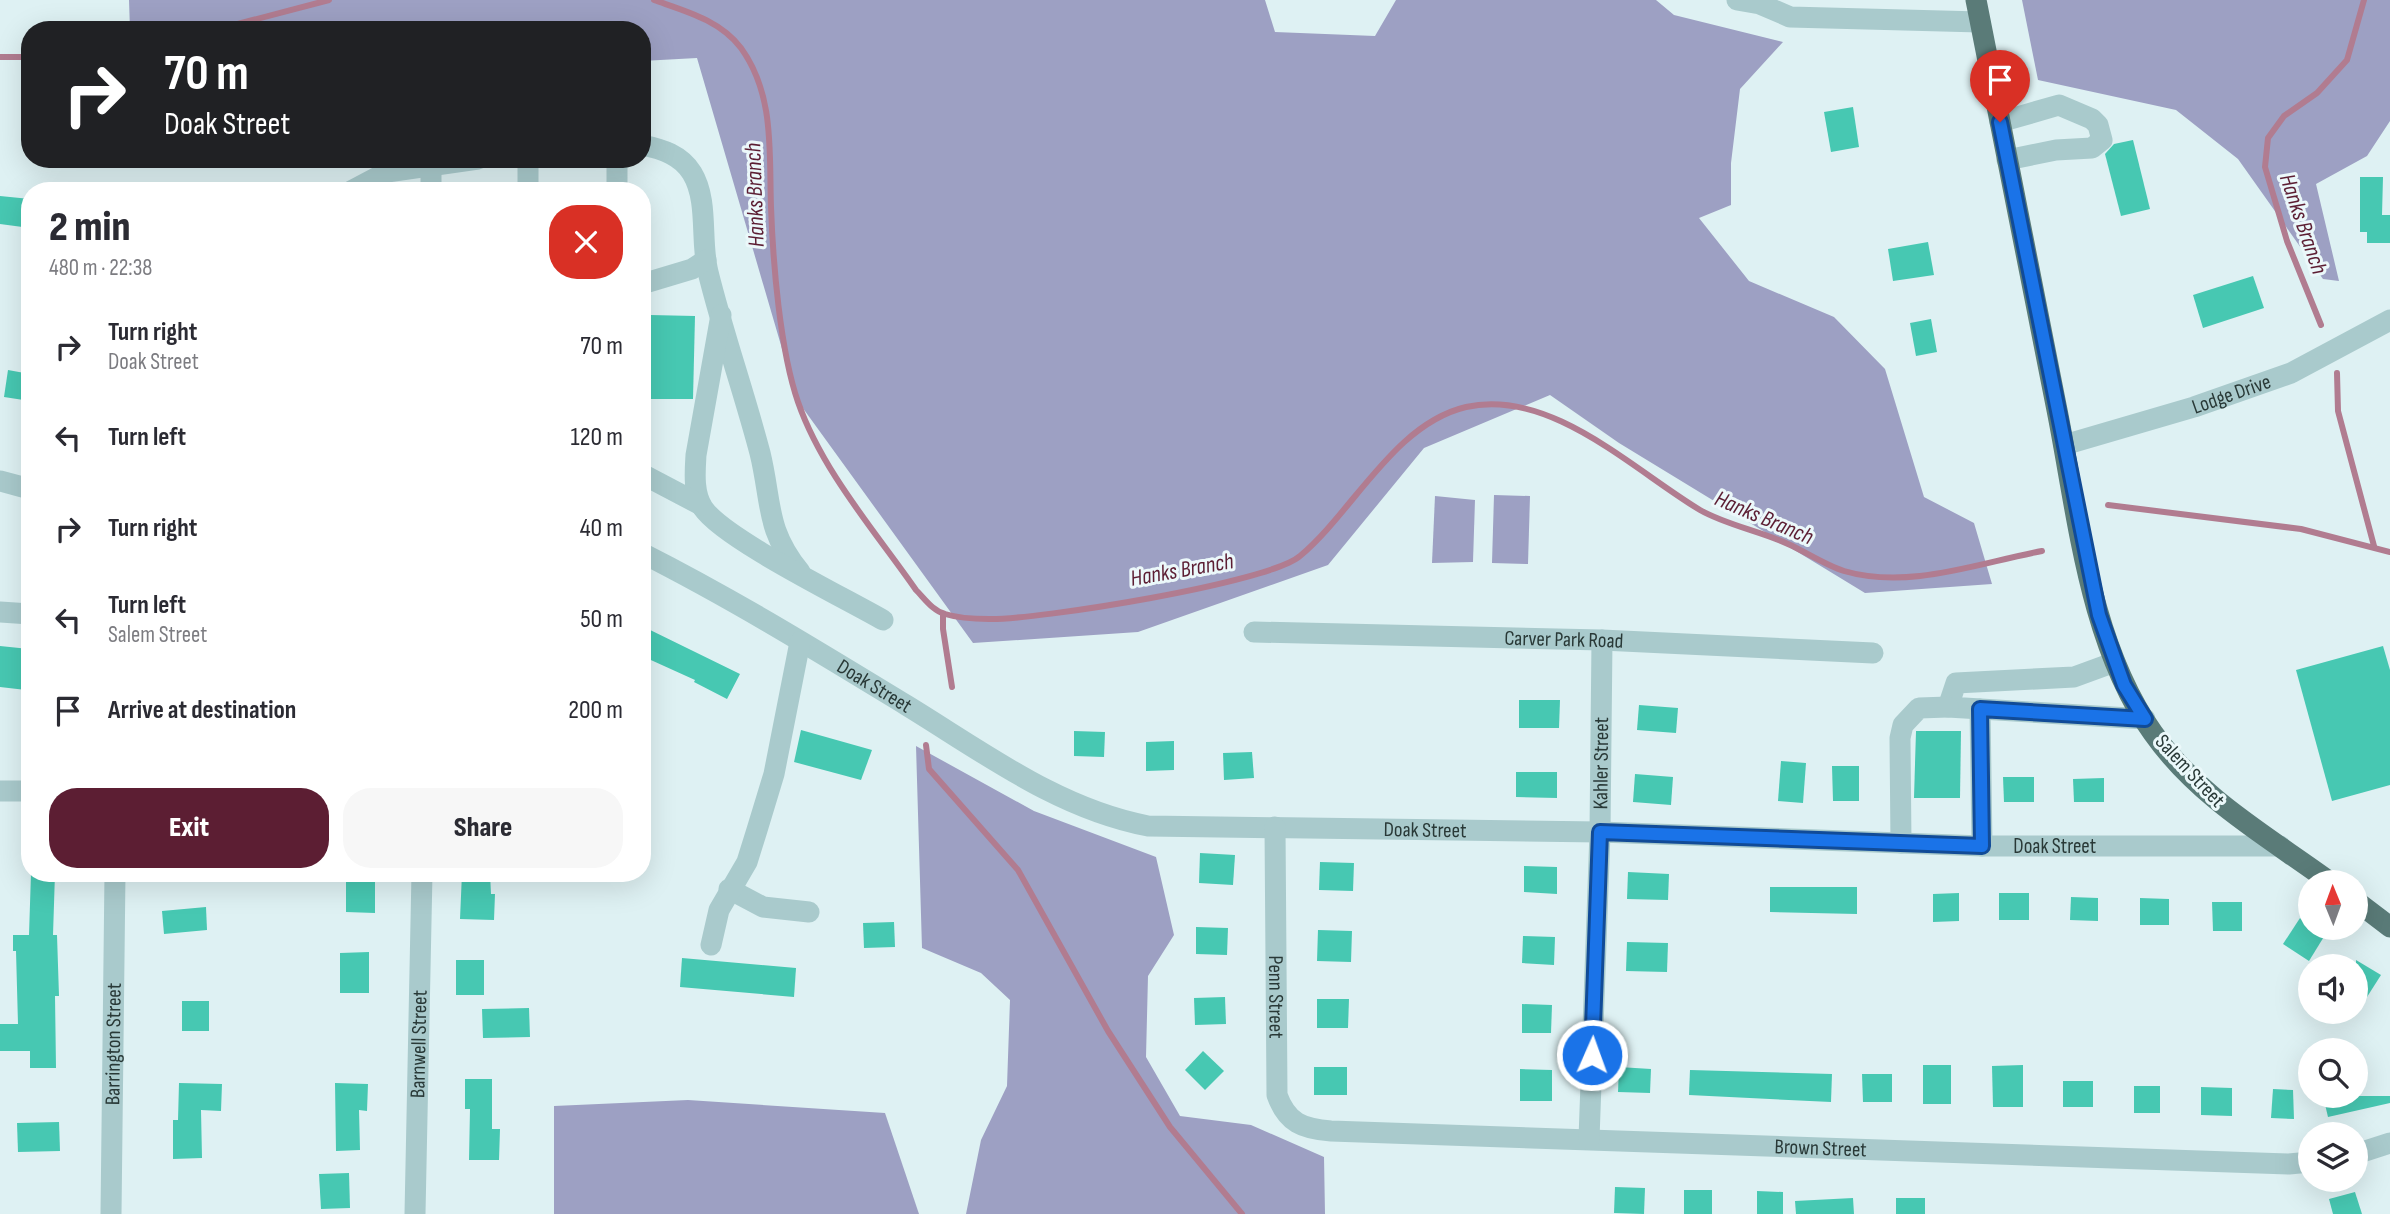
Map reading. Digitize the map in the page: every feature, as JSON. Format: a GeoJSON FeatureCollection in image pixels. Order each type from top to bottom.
{"type":"FeatureCollection","features":[{"type":"Feature","properties":{"kind":"main road","name":"Salem Street"},"geometry":{"type":"LineString","coordinates":[[1976,0],[2099,615],[2115,662],[2145,719],[2186,774],[2234,816],[2313,870]]}},
{"type":"Feature","properties":{"kind":"main road"},"geometry":{"type":"LineString","coordinates":[[2368,910],[2390,927]]}},
{"type":"Feature","properties":{"kind":"street"},"geometry":{"type":"LineString","coordinates":[[1737,0],[1759,2],[1790,17],[1980,22]]}},
{"type":"Feature","properties":{"kind":"street"},"geometry":{"type":"LineString","coordinates":[[2000,122],[2059,105],[2092,119],[2098,125],[2102,140],[2092,148],[2048,151],[2007,160]]}},
{"type":"Feature","properties":{"kind":"street"},"geometry":{"type":"LineString","coordinates":[[651,148],[681,158],[693,175],[701,203],[706,260],[760,454],[774,532],[783,551],[800,572]]}},
{"type":"Feature","properties":{"kind":"street"},"geometry":{"type":"LineString","coordinates":[[368,182],[387,172],[412,168]]}},
{"type":"Feature","properties":{"kind":"street"},"geometry":{"type":"LineString","coordinates":[[651,281],[692,269],[706,260]]}},
{"type":"Feature","properties":{"kind":"street"},"geometry":{"type":"LineString","coordinates":[[701,505],[695,475],[696,454],[721,313]]}},
{"type":"Feature","properties":{"kind":"street","name":"Lodge Drive"},"geometry":{"type":"LineString","coordinates":[[2064,445],[2194,407],[2291,373],[2390,320]]}},
{"type":"Feature","properties":{"kind":"street"},"geometry":{"type":"LineString","coordinates":[[651,479],[701,505],[711,518],[735,535],[883,620]]}},
{"type":"Feature","properties":{"kind":"street"},"geometry":{"type":"LineString","coordinates":[[0,481],[21,487]]}},
{"type":"Feature","properties":{"kind":"street","name":"Doak Street"},"geometry":{"type":"LineString","coordinates":[[651,558],[800,642],[1012,770],[1091,810],[1148,826],[1206,829],[1275,827],[1600,832],[1982,846],[2280,846]]}},
{"type":"Feature","properties":{"kind":"street"},"geometry":{"type":"LineString","coordinates":[[0,612],[21,613]]}},
{"type":"Feature","properties":{"kind":"street","name":"Carver Park Road"},"geometry":{"type":"LineString","coordinates":[[1254,632],[1602,640],[1873,653]]}},
{"type":"Feature","properties":{"kind":"street","name":"Kahler Street"},"geometry":{"type":"LineString","coordinates":[[1589,1139],[1600,832],[1602,640]]}},
{"type":"Feature","properties":{"kind":"street"},"geometry":{"type":"LineString","coordinates":[[711,945],[719,910],[747,862],[771,785],[800,642]]}},
{"type":"Feature","properties":{"kind":"street"},"geometry":{"type":"LineString","coordinates":[[1948,708],[1956,683],[1973,680],[2074,677],[2115,662]]}},
{"type":"Feature","properties":{"kind":"street"},"geometry":{"type":"LineString","coordinates":[[1901,843],[1900,738],[1903,725],[1919,708],[1983,709],[2145,719]]}},
{"type":"Feature","properties":{"kind":"street"},"geometry":{"type":"LineString","coordinates":[[1982,846],[1983,709]]}},
{"type":"Feature","properties":{"kind":"street"},"geometry":{"type":"LineString","coordinates":[[0,791],[21,791]]}},
{"type":"Feature","properties":{"kind":"street","name":"Penn Street"},"geometry":{"type":"LineString","coordinates":[[1275,827],[1277,1095],[1289,1118],[1300,1126],[1331,1131]]}},
{"type":"Feature","properties":{"kind":"street","name":"Barrington Street"},"geometry":{"type":"LineString","coordinates":[[111,1214],[115,882]]}},
{"type":"Feature","properties":{"kind":"street","name":"Barnwell Street"},"geometry":{"type":"LineString","coordinates":[[415,1214],[422,882]]}},
{"type":"Feature","properties":{"kind":"street"},"geometry":{"type":"LineString","coordinates":[[729,889],[763,907],[809,912]]}},
{"type":"Feature","properties":{"kind":"street","name":"Brown Street"},"geometry":{"type":"LineString","coordinates":[[1331,1131],[2298,1163]]}},
{"type":"Feature","properties":{"kind":"street"},"geometry":{"type":"LineString","coordinates":[[2368,1150],[2390,1143]]}},
{"type":"Feature","properties":{"kind":"shaded area"},"geometry":{"type":"Polygon","coordinates":[[[129,0],[1265,0],[1275,32],[1375,36],[1396,0],[1656,0],[1674,15],[1783,42],[1740,89],[1731,163],[1731,205],[1699,218],[1749,281],[1834,317],[1885,369],[1924,497],[1974,523],[1992,584],[1865,593],[1619,443],[1550,395],[1424,448],[1328,565],[1138,632],[973,643],[797,400],[697,58],[651,61],[651,21],[130,21],[129,0]]]}},
{"type":"Feature","properties":{"kind":"shaded area"},"geometry":{"type":"Polygon","coordinates":[[[2022,0],[2390,0],[2390,121],[2367,156],[2316,184],[2339,281],[2323,279],[2238,159],[2176,110],[2038,80],[2022,0]]]}},
{"type":"Feature","properties":{"kind":"shaded area"},"geometry":{"type":"Polygon","coordinates":[[[1494,495],[1530,496],[1528,564],[1492,563],[1494,495]]]}},
{"type":"Feature","properties":{"kind":"shaded area"},"geometry":{"type":"Polygon","coordinates":[[[1435,496],[1475,500],[1473,562],[1432,563],[1435,496]]]}},
{"type":"Feature","properties":{"kind":"shaded area"},"geometry":{"type":"Polygon","coordinates":[[[916,746],[1034,811],[1156,857],[1174,935],[1148,976],[1146,1057],[1180,1116],[1251,1125],[1324,1157],[1325,1214],[966,1214],[981,1140],[1007,1086],[1010,1000],[981,973],[922,948],[916,746]]]}},
{"type":"Feature","properties":{"kind":"shaded area"},"geometry":{"type":"Polygon","coordinates":[[[688,1100],[885,1113],[919,1214],[554,1214],[554,1106],[688,1100]]]}},
{"type":"Feature","properties":{"kind":"building"},"geometry":{"type":"Polygon","coordinates":[[[1853,107],[1859,147],[1831,152],[1824,112],[1853,107]]]}},
{"type":"Feature","properties":{"kind":"building"},"geometry":{"type":"Polygon","coordinates":[[[2133,140],[2150,209],[2121,216],[2105,154],[2114,144],[2133,140]]]}},
{"type":"Feature","properties":{"kind":"building"},"geometry":{"type":"Polygon","coordinates":[[[2360,177],[2383,177],[2382,215],[2390,215],[2390,243],[2367,243],[2367,232],[2360,232],[2360,177]]]}},
{"type":"Feature","properties":{"kind":"building"},"geometry":{"type":"Polygon","coordinates":[[[0,196],[21,198],[21,227],[0,224],[0,196]]]}},
{"type":"Feature","properties":{"kind":"building"},"geometry":{"type":"Polygon","coordinates":[[[1928,242],[1934,275],[1893,281],[1888,249],[1928,242]]]}},
{"type":"Feature","properties":{"kind":"building"},"geometry":{"type":"Polygon","coordinates":[[[2253,276],[2264,308],[2203,328],[2193,295],[2253,276]]]}},
{"type":"Feature","properties":{"kind":"building"},"geometry":{"type":"Polygon","coordinates":[[[651,315],[695,316],[693,399],[651,399],[651,315]]]}},
{"type":"Feature","properties":{"kind":"building"},"geometry":{"type":"Polygon","coordinates":[[[1931,319],[1937,352],[1916,356],[1910,323],[1931,319]]]}},
{"type":"Feature","properties":{"kind":"building"},"geometry":{"type":"Polygon","coordinates":[[[8,370],[21,372],[21,400],[4,397],[8,370]]]}},
{"type":"Feature","properties":{"kind":"building"},"geometry":{"type":"Polygon","coordinates":[[[651,630],[740,674],[727,699],[694,682],[695,680],[651,660],[651,630]]]}},
{"type":"Feature","properties":{"kind":"building"},"geometry":{"type":"Polygon","coordinates":[[[0,646],[21,648],[21,689],[0,687],[0,646]]]}},
{"type":"Feature","properties":{"kind":"building"},"geometry":{"type":"Polygon","coordinates":[[[2383,646],[2390,670],[2390,785],[2332,801],[2296,670],[2383,646]]]}},
{"type":"Feature","properties":{"kind":"building"},"geometry":{"type":"Polygon","coordinates":[[[1519,700],[1560,700],[1559,728],[1519,728],[1519,700]]]}},
{"type":"Feature","properties":{"kind":"building"},"geometry":{"type":"Polygon","coordinates":[[[1639,705],[1678,708],[1676,733],[1637,730],[1639,705]]]}},
{"type":"Feature","properties":{"kind":"building"},"geometry":{"type":"Polygon","coordinates":[[[801,730],[872,750],[861,780],[794,762],[801,730]]]}},
{"type":"Feature","properties":{"kind":"building"},"geometry":{"type":"Polygon","coordinates":[[[1074,731],[1105,732],[1104,757],[1074,756],[1074,731]]]}},
{"type":"Feature","properties":{"kind":"building"},"geometry":{"type":"Polygon","coordinates":[[[1916,731],[1961,731],[1960,798],[1914,798],[1916,731]]]}},
{"type":"Feature","properties":{"kind":"building"},"geometry":{"type":"Polygon","coordinates":[[[1174,741],[1174,770],[1146,771],[1146,742],[1174,741]]]}},
{"type":"Feature","properties":{"kind":"building"},"geometry":{"type":"Polygon","coordinates":[[[1252,752],[1254,778],[1224,780],[1223,753],[1252,752]]]}},
{"type":"Feature","properties":{"kind":"building"},"geometry":{"type":"Polygon","coordinates":[[[1781,761],[1806,763],[1803,803],[1778,801],[1781,761]]]}},
{"type":"Feature","properties":{"kind":"building"},"geometry":{"type":"Polygon","coordinates":[[[1832,766],[1859,766],[1859,801],[1833,801],[1832,766]]]}},
{"type":"Feature","properties":{"kind":"building"},"geometry":{"type":"Polygon","coordinates":[[[1516,772],[1557,772],[1557,798],[1516,797],[1516,772]]]}},
{"type":"Feature","properties":{"kind":"building"},"geometry":{"type":"Polygon","coordinates":[[[1635,774],[1673,777],[1671,805],[1633,802],[1635,774]]]}},
{"type":"Feature","properties":{"kind":"building"},"geometry":{"type":"Polygon","coordinates":[[[2003,777],[2034,777],[2034,802],[2004,802],[2003,777]]]}},
{"type":"Feature","properties":{"kind":"building"},"geometry":{"type":"Polygon","coordinates":[[[2104,778],[2104,802],[2074,802],[2073,779],[2104,778]]]}},
{"type":"Feature","properties":{"kind":"building"},"geometry":{"type":"Polygon","coordinates":[[[1200,853],[1235,855],[1233,885],[1199,883],[1200,853]]]}},
{"type":"Feature","properties":{"kind":"building"},"geometry":{"type":"Polygon","coordinates":[[[1320,862],[1354,863],[1353,891],[1319,890],[1320,862]]]}},
{"type":"Feature","properties":{"kind":"building"},"geometry":{"type":"Polygon","coordinates":[[[1524,866],[1557,867],[1557,894],[1524,892],[1524,866]]]}},
{"type":"Feature","properties":{"kind":"building"},"geometry":{"type":"Polygon","coordinates":[[[1628,872],[1669,874],[1668,900],[1627,899],[1628,872]]]}},
{"type":"Feature","properties":{"kind":"building"},"geometry":{"type":"Polygon","coordinates":[[[31,882],[55,882],[53,935],[57,935],[59,996],[55,996],[56,1068],[30,1068],[30,1051],[0,1051],[0,1024],[18,1024],[13,935],[29,935],[31,882]]]}},
{"type":"Feature","properties":{"kind":"building"},"geometry":{"type":"Polygon","coordinates":[[[346,882],[375,882],[375,913],[346,912],[346,882]]]}},
{"type":"Feature","properties":{"kind":"building"},"geometry":{"type":"Polygon","coordinates":[[[462,882],[490,882],[491,894],[495,894],[494,920],[460,919],[462,882]]]}},
{"type":"Feature","properties":{"kind":"building"},"geometry":{"type":"Polygon","coordinates":[[[1770,887],[1857,887],[1857,914],[1770,912],[1770,887]]]}},
{"type":"Feature","properties":{"kind":"building"},"geometry":{"type":"Polygon","coordinates":[[[1959,893],[1959,921],[1933,922],[1933,894],[1959,893]]]}},
{"type":"Feature","properties":{"kind":"building"},"geometry":{"type":"Polygon","coordinates":[[[1999,893],[2029,893],[2029,920],[1999,920],[1999,893]]]}},
{"type":"Feature","properties":{"kind":"building"},"geometry":{"type":"Polygon","coordinates":[[[2071,897],[2098,898],[2098,921],[2070,920],[2071,897]]]}},
{"type":"Feature","properties":{"kind":"building"},"geometry":{"type":"Polygon","coordinates":[[[2140,898],[2169,899],[2169,925],[2140,925],[2140,898]]]}},
{"type":"Feature","properties":{"kind":"building"},"geometry":{"type":"Polygon","coordinates":[[[2212,902],[2242,902],[2242,931],[2213,931],[2212,902]]]}},
{"type":"Feature","properties":{"kind":"building"},"geometry":{"type":"Polygon","coordinates":[[[206,907],[207,930],[164,934],[162,911],[206,907]]]}},
{"type":"Feature","properties":{"kind":"building"},"geometry":{"type":"Polygon","coordinates":[[[2298,921],[2298,940],[2322,940],[2313,954],[2298,954],[2283,944],[2298,921]]]}},
{"type":"Feature","properties":{"kind":"building"},"geometry":{"type":"Polygon","coordinates":[[[894,922],[895,947],[864,948],[863,923],[894,922]]]}},
{"type":"Feature","properties":{"kind":"building"},"geometry":{"type":"Polygon","coordinates":[[[1196,927],[1228,928],[1227,955],[1196,954],[1196,927]]]}},
{"type":"Feature","properties":{"kind":"building"},"geometry":{"type":"Polygon","coordinates":[[[1318,930],[1352,931],[1351,962],[1317,961],[1318,930]]]}},
{"type":"Feature","properties":{"kind":"building"},"geometry":{"type":"Polygon","coordinates":[[[1523,936],[1555,937],[1554,965],[1522,963],[1523,936]]]}},
{"type":"Feature","properties":{"kind":"building"},"geometry":{"type":"Polygon","coordinates":[[[1627,942],[1668,943],[1667,972],[1626,971],[1627,942]]]}},
{"type":"Feature","properties":{"kind":"building"},"geometry":{"type":"Polygon","coordinates":[[[369,952],[369,993],[340,993],[340,953],[369,952]]]}},
{"type":"Feature","properties":{"kind":"building"},"geometry":{"type":"Polygon","coordinates":[[[682,958],[796,968],[794,997],[680,987],[682,958]]]}},
{"type":"Feature","properties":{"kind":"building"},"geometry":{"type":"Polygon","coordinates":[[[456,960],[484,960],[484,995],[456,995],[456,960]]]}},
{"type":"Feature","properties":{"kind":"building"},"geometry":{"type":"Polygon","coordinates":[[[2368,967],[2381,975],[2368,995],[2368,967]]]}},
{"type":"Feature","properties":{"kind":"building"},"geometry":{"type":"Polygon","coordinates":[[[1225,997],[1226,1024],[1195,1025],[1194,998],[1225,997]]]}},
{"type":"Feature","properties":{"kind":"building"},"geometry":{"type":"Polygon","coordinates":[[[1317,999],[1349,999],[1348,1028],[1317,1028],[1317,999]]]}},
{"type":"Feature","properties":{"kind":"building"},"geometry":{"type":"Polygon","coordinates":[[[182,1001],[209,1001],[209,1031],[182,1031],[182,1001]]]}},
{"type":"Feature","properties":{"kind":"building"},"geometry":{"type":"Polygon","coordinates":[[[1522,1004],[1552,1005],[1551,1033],[1522,1033],[1522,1004]]]}},
{"type":"Feature","properties":{"kind":"building"},"geometry":{"type":"Polygon","coordinates":[[[529,1008],[530,1037],[483,1038],[482,1009],[529,1008]]]}},
{"type":"Feature","properties":{"kind":"building"},"geometry":{"type":"Polygon","coordinates":[[[1203,1051],[1224,1071],[1205,1090],[1185,1070],[1203,1051]]]}},
{"type":"Feature","properties":{"kind":"building"},"geometry":{"type":"Polygon","coordinates":[[[1923,1065],[1951,1065],[1951,1104],[1923,1104],[1923,1065]]]}},
{"type":"Feature","properties":{"kind":"building"},"geometry":{"type":"Polygon","coordinates":[[[2023,1065],[2023,1107],[1993,1107],[1992,1066],[2023,1065]]]}},
{"type":"Feature","properties":{"kind":"building"},"geometry":{"type":"Polygon","coordinates":[[[1314,1067],[1347,1067],[1347,1095],[1314,1095],[1314,1067]]]}},
{"type":"Feature","properties":{"kind":"building"},"geometry":{"type":"Polygon","coordinates":[[[1619,1067],[1651,1069],[1650,1093],[1618,1092],[1619,1067]]]}},
{"type":"Feature","properties":{"kind":"building"},"geometry":{"type":"Polygon","coordinates":[[[1520,1069],[1552,1070],[1552,1101],[1520,1101],[1520,1069]]]}},
{"type":"Feature","properties":{"kind":"building"},"geometry":{"type":"Polygon","coordinates":[[[1690,1070],[1832,1074],[1831,1102],[1689,1095],[1690,1070]]]}},
{"type":"Feature","properties":{"kind":"building"},"geometry":{"type":"Polygon","coordinates":[[[1862,1074],[1892,1074],[1892,1102],[1863,1102],[1862,1074]]]}},
{"type":"Feature","properties":{"kind":"building"},"geometry":{"type":"Polygon","coordinates":[[[465,1079],[492,1079],[492,1129],[500,1129],[499,1160],[469,1160],[470,1109],[465,1109],[465,1079]]]}},
{"type":"Feature","properties":{"kind":"building"},"geometry":{"type":"Polygon","coordinates":[[[2063,1081],[2093,1081],[2093,1107],[2063,1107],[2063,1081]]]}},
{"type":"Feature","properties":{"kind":"building"},"geometry":{"type":"Polygon","coordinates":[[[179,1083],[222,1084],[221,1111],[201,1110],[202,1158],[173,1159],[173,1120],[178,1120],[179,1083]]]}},
{"type":"Feature","properties":{"kind":"building"},"geometry":{"type":"Polygon","coordinates":[[[335,1083],[368,1084],[367,1111],[359,1110],[360,1150],[336,1151],[335,1083]]]}},
{"type":"Feature","properties":{"kind":"building"},"geometry":{"type":"Polygon","coordinates":[[[2134,1086],[2160,1086],[2160,1113],[2134,1113],[2134,1086]]]}},
{"type":"Feature","properties":{"kind":"building"},"geometry":{"type":"Polygon","coordinates":[[[2201,1087],[2232,1088],[2232,1116],[2201,1115],[2201,1087]]]}},
{"type":"Feature","properties":{"kind":"building"},"geometry":{"type":"Polygon","coordinates":[[[2273,1089],[2293,1090],[2294,1119],[2271,1118],[2273,1089]]]}},
{"type":"Feature","properties":{"kind":"building"},"geometry":{"type":"Polygon","coordinates":[[[2368,1096],[2390,1096],[2390,1103],[2368,1108],[2368,1096]]]}},
{"type":"Feature","properties":{"kind":"building"},"geometry":{"type":"Polygon","coordinates":[[[2326,1108],[2368,1108],[2328,1117],[2326,1108]]]}},
{"type":"Feature","properties":{"kind":"building"},"geometry":{"type":"Polygon","coordinates":[[[59,1122],[60,1151],[18,1152],[17,1123],[59,1122]]]}},
{"type":"Feature","properties":{"kind":"building"},"geometry":{"type":"Polygon","coordinates":[[[349,1173],[350,1208],[321,1209],[319,1174],[349,1173]]]}},
{"type":"Feature","properties":{"kind":"building"},"geometry":{"type":"Polygon","coordinates":[[[1615,1187],[1645,1188],[1644,1214],[1614,1213],[1615,1187]]]}},
{"type":"Feature","properties":{"kind":"building"},"geometry":{"type":"Polygon","coordinates":[[[1684,1190],[1712,1190],[1712,1214],[1684,1214],[1684,1190]]]}},
{"type":"Feature","properties":{"kind":"building"},"geometry":{"type":"Polygon","coordinates":[[[1757,1191],[1783,1192],[1783,1214],[1757,1214],[1757,1191]]]}},
{"type":"Feature","properties":{"kind":"building"},"geometry":{"type":"Polygon","coordinates":[[[2355,1192],[2362,1214],[2333,1214],[2329,1199],[2355,1192]]]}},
{"type":"Feature","properties":{"kind":"building"},"geometry":{"type":"Polygon","coordinates":[[[1853,1198],[1854,1214],[1796,1214],[1795,1201],[1853,1198]]]}},
{"type":"Feature","properties":{"kind":"building"},"geometry":{"type":"Polygon","coordinates":[[[1896,1198],[1925,1198],[1925,1214],[1896,1214],[1896,1198]]]}},
{"type":"Feature","properties":{"kind":"waterway","name":"Hanks Branch"},"geometry":{"type":"LineString","coordinates":[[249,21],[329,0]]}},
{"type":"Feature","properties":{"kind":"waterway","name":"Hanks Branch"},"geometry":{"type":"LineString","coordinates":[[654,0],[690,13],[723,30],[733,38],[752,66],[760,85],[768,125],[778,306],[786,357],[798,402],[821,452],[851,500],[916,590],[941,612],[989,619],[1100,607],[1201,588],[1280,566],[1300,556],[1319,538],[1376,471],[1417,431],[1440,416],[1466,407],[1497,404],[1528,409],[1559,420],[1618,454],[1700,510],[1777,539],[1844,571],[1893,578],[1918,576],[2042,551]]}},
{"type":"Feature","properties":{"kind":"waterway","name":"Hanks Branch"},"geometry":{"type":"LineString","coordinates":[[2321,325],[2287,241],[2265,167],[2268,138],[2284,116],[2317,93],[2347,60],[2364,0]]}},
{"type":"Feature","properties":{"kind":"waterway","name":"Hanks Branch"},"geometry":{"type":"LineString","coordinates":[[0,57],[21,57]]}},
{"type":"Feature","properties":{"kind":"waterway","name":"Hanks Branch"},"geometry":{"type":"LineString","coordinates":[[2337,373],[2338,411],[2374,546]]}},
{"type":"Feature","properties":{"kind":"waterway","name":"Hanks Branch"},"geometry":{"type":"LineString","coordinates":[[2108,505],[2301,529],[2390,552]]}},
{"type":"Feature","properties":{"kind":"waterway"},"geometry":{"type":"LineString","coordinates":[[943,614],[952,687]]}},
{"type":"Feature","properties":{"kind":"waterway"},"geometry":{"type":"LineString","coordinates":[[926,745],[929,769],[1018,870],[1108,1031],[1170,1127],[1242,1214]]}},
{"type":"Feature","properties":{"kind":"route"},"geometry":{"type":"LineString","coordinates":[[1592,1055],[1600,832],[1982,846],[1980,709],[2145,719],[2124,685],[2099,615],[2000,122]]}}]}
